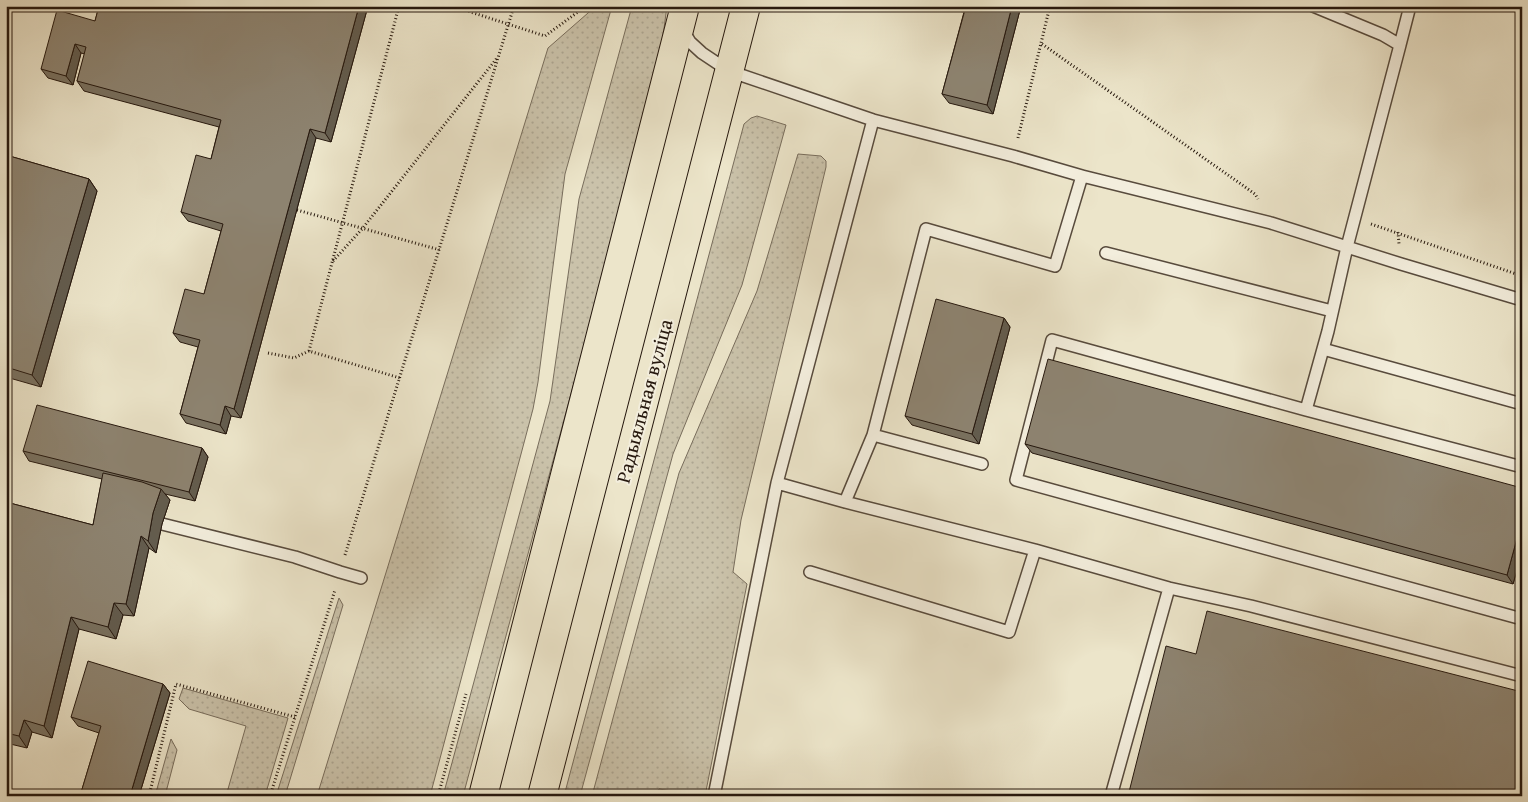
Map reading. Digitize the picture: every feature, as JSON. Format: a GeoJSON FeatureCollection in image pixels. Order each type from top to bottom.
{"type":"FeatureCollection","features":[{"type":"Feature","properties":{"kind":"main road","name":"Радыяльная вуліца"},"geometry":{"type":"LineString","coordinates":[[542,796],[746,6]]}},
{"type":"Feature","properties":{"kind":"main road"},"geometry":{"type":"LineString","coordinates":[[482,796],[683,16]]}},
{"type":"Feature","properties":{"kind":"lane"},"geometry":{"type":"LineString","coordinates":[[1313,6],[1383,35],[1400,45]]}},
{"type":"Feature","properties":{"kind":"lane"},"geometry":{"type":"LineString","coordinates":[[1306,410],[1410,6]]}},
{"type":"Feature","properties":{"kind":"lane"},"geometry":{"type":"LineString","coordinates":[[683,16],[690,42],[702,53],[729,71],[873,120],[1082,176],[1271,223],[1522,300]]}},
{"type":"Feature","properties":{"kind":"lane"},"geometry":{"type":"LineString","coordinates":[[714,796],[777,483],[873,120]]}},
{"type":"Feature","properties":{"kind":"lane"},"geometry":{"type":"LineString","coordinates":[[845,502],[873,435],[926,229],[1055,266],[1082,176]]}},
{"type":"Feature","properties":{"kind":"lane"},"geometry":{"type":"LineString","coordinates":[[1106,253],[1332,311]]}},
{"type":"Feature","properties":{"kind":"lane"},"geometry":{"type":"LineString","coordinates":[[1522,467],[1052,340],[1016,480],[1522,619]]}},
{"type":"Feature","properties":{"kind":"lane"},"geometry":{"type":"LineString","coordinates":[[1323,349],[1522,404]]}},
{"type":"Feature","properties":{"kind":"lane"},"geometry":{"type":"LineString","coordinates":[[873,435],[982,464]]}},
{"type":"Feature","properties":{"kind":"lane"},"geometry":{"type":"LineString","coordinates":[[777,483],[1035,550],[1169,588],[1251,606],[1522,676]]}},
{"type":"Feature","properties":{"kind":"lane"},"geometry":{"type":"LineString","coordinates":[[162,524],[295,557],[361,578]]}},
{"type":"Feature","properties":{"kind":"lane"},"geometry":{"type":"LineString","coordinates":[[810,572],[1008,632],[1035,550]]}},
{"type":"Feature","properties":{"kind":"lane"},"geometry":{"type":"LineString","coordinates":[[1111,796],[1169,588]]}},
{"type":"Feature","properties":{"kind":"path"},"geometry":{"type":"LineString","coordinates":[[309,351],[399,6]]}},
{"type":"Feature","properties":{"kind":"path"},"geometry":{"type":"LineString","coordinates":[[452,6],[545,36],[586,6]]}},
{"type":"Feature","properties":{"kind":"path"},"geometry":{"type":"LineString","coordinates":[[270,796],[514,6]]}},
{"type":"Feature","properties":{"kind":"path"},"geometry":{"type":"LineString","coordinates":[[1013,156],[1022,127],[1050,6]]}},
{"type":"Feature","properties":{"kind":"path"},"geometry":{"type":"LineString","coordinates":[[1042,44],[1255,194],[1271,223]]}},
{"type":"Feature","properties":{"kind":"path"},"geometry":{"type":"LineString","coordinates":[[332,262],[362,229],[499,56]]}},
{"type":"Feature","properties":{"kind":"path"},"geometry":{"type":"LineString","coordinates":[[297,210],[440,250]]}},
{"type":"Feature","properties":{"kind":"path"},"geometry":{"type":"LineString","coordinates":[[1354,218],[1522,276]]}},
{"type":"Feature","properties":{"kind":"path"},"geometry":{"type":"LineString","coordinates":[[268,354],[294,358],[309,351],[400,378]]}},
{"type":"Feature","properties":{"kind":"path"},"geometry":{"type":"LineString","coordinates":[[149,796],[176,684],[295,717]]}},
{"type":"Feature","properties":{"kind":"path"},"geometry":{"type":"LineString","coordinates":[[438,796],[466,694]]}},
{"type":"Feature","properties":{"kind":"shaded area"},"geometry":{"type":"Polygon","coordinates":[[[596,6],[612,6],[565,174],[533,409],[430,796],[317,796],[548,48],[596,6]]]}},
{"type":"Feature","properties":{"kind":"shaded area"},"geometry":{"type":"Polygon","coordinates":[[[632,6],[667,6],[659,66],[463,796],[443,796],[550,401],[579,199],[632,6]]]}},
{"type":"Feature","properties":{"kind":"shaded area"},"geometry":{"type":"Polygon","coordinates":[[[757,116],[786,125],[742,285],[673,454],[580,796],[564,796],[744,124],[757,116]]]}},
{"type":"Feature","properties":{"kind":"shaded area"},"geometry":{"type":"Polygon","coordinates":[[[798,154],[821,156],[826,161],[826,167],[741,520],[733,572],[747,584],[705,796],[659,789],[657,796],[592,796],[679,473],[757,291],[798,154]]]}},
{"type":"Feature","properties":{"kind":"shaded area"},"geometry":{"type":"Polygon","coordinates":[[[339,598],[343,605],[285,796],[276,796],[339,598]]]}},
{"type":"Feature","properties":{"kind":"shaded area"},"geometry":{"type":"Polygon","coordinates":[[[183,688],[288,718],[265,796],[226,796],[246,726],[189,709],[179,699],[183,688]]]}},
{"type":"Feature","properties":{"kind":"shaded area"},"geometry":{"type":"Polygon","coordinates":[[[171,739],[177,750],[165,796],[155,796],[171,739]]]}},
{"type":"Feature","properties":{"kind":"building"},"geometry":{"type":"Polygon","coordinates":[[[99,6],[359,6],[325,133],[310,129],[234,409],[225,406],[220,425],[180,414],[200,340],[173,333],[185,289],[204,294],[223,224],[181,212],[196,155],[211,159],[221,120],[77,81],[86,47],[75,44],[66,76],[41,69],[57,10],[95,21],[99,6]]]}},
{"type":"Feature","properties":{"kind":"building"},"geometry":{"type":"Polygon","coordinates":[[[966,6],[1012,6],[987,105],[942,94],[966,6]]]}},
{"type":"Feature","properties":{"kind":"building"},"geometry":{"type":"Polygon","coordinates":[[[6,155],[89,179],[32,375],[6,367],[6,155]]]}},
{"type":"Feature","properties":{"kind":"building"},"geometry":{"type":"Polygon","coordinates":[[[936,299],[1004,318],[972,434],[905,416],[936,299]]]}},
{"type":"Feature","properties":{"kind":"building"},"geometry":{"type":"Polygon","coordinates":[[[1048,359],[1522,488],[1522,520],[1507,575],[1025,444],[1048,359]]]}},
{"type":"Feature","properties":{"kind":"building"},"geometry":{"type":"Polygon","coordinates":[[[37,405],[202,448],[189,492],[23,451],[37,405]]]}},
{"type":"Feature","properties":{"kind":"building"},"geometry":{"type":"Polygon","coordinates":[[[103,473],[142,482],[161,489],[153,513],[148,541],[141,536],[126,604],[114,603],[108,627],[71,617],[44,726],[24,720],[19,736],[6,733],[6,502],[93,525],[103,473]]]}},
{"type":"Feature","properties":{"kind":"building"},"geometry":{"type":"Polygon","coordinates":[[[1207,611],[1522,692],[1522,796],[1128,796],[1166,646],[1196,654],[1207,611]]]}},
{"type":"Feature","properties":{"kind":"building"},"geometry":{"type":"Polygon","coordinates":[[[88,661],[163,684],[130,796],[80,796],[101,726],[71,717],[88,661]]]}}]}
